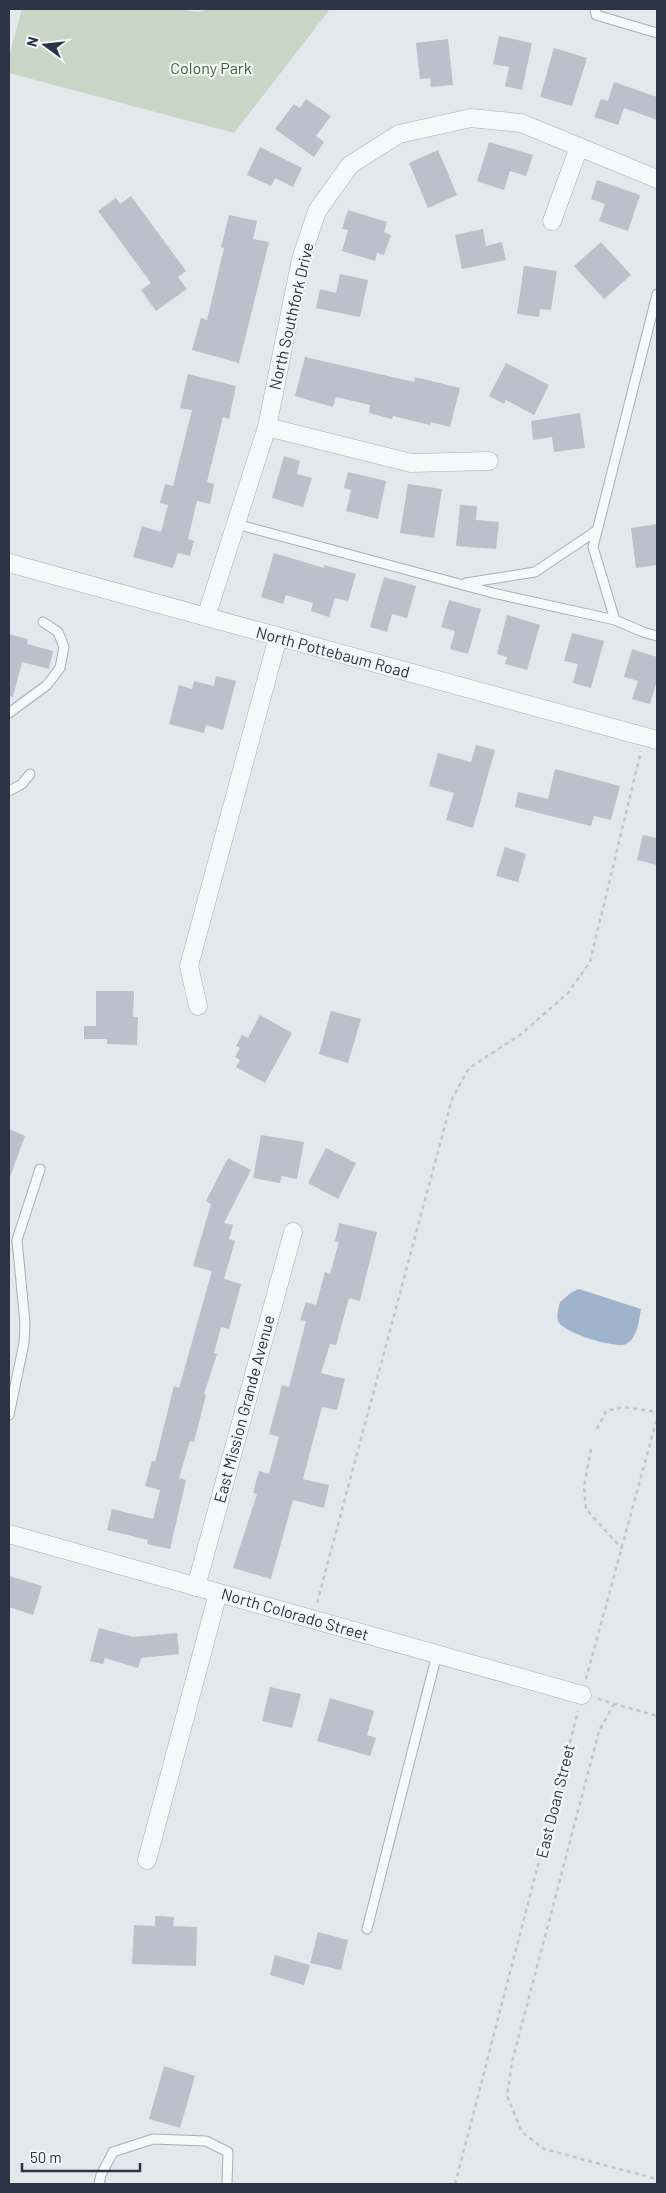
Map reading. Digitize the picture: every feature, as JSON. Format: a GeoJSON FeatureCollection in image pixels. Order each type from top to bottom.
{"type":"FeatureCollection","features":[{"type":"Feature","properties":{"kind":"street","name":"North Southfork Drive"},"geometry":{"type":"LineString","coordinates":[[206,617],[267,428],[301,259],[317,211],[350,166],[399,134],[472,118],[521,123],[657,179]]}},
{"type":"Feature","properties":{"kind":"street"},"geometry":{"type":"LineString","coordinates":[[552,221],[579,147]]}},
{"type":"Feature","properties":{"kind":"street"},"geometry":{"type":"LineString","coordinates":[[267,428],[411,463],[489,461]]}},
{"type":"Feature","properties":{"kind":"street","name":"North Pottebaum Road"},"geometry":{"type":"LineString","coordinates":[[9,563],[651,738]]}},
{"type":"Feature","properties":{"kind":"street"},"geometry":{"type":"LineString","coordinates":[[198,1006],[189,966],[278,637]]}},
{"type":"Feature","properties":{"kind":"street","name":"East Mission Grande Avenue"},"geometry":{"type":"LineString","coordinates":[[196,1587],[292,1232]]}},
{"type":"Feature","properties":{"kind":"street","name":"North Colorado Street"},"geometry":{"type":"LineString","coordinates":[[9,1534],[582,1695]]}},
{"type":"Feature","properties":{"kind":"street"},"geometry":{"type":"LineString","coordinates":[[147,1860],[218,1593]]}},
{"type":"Feature","properties":{"kind":"lane"},"geometry":{"type":"LineString","coordinates":[[595,9],[596,15],[657,33]]}},
{"type":"Feature","properties":{"kind":"lane"},"geometry":{"type":"LineString","coordinates":[[615,620],[593,546],[657,294]]}},
{"type":"Feature","properties":{"kind":"lane"},"geometry":{"type":"LineString","coordinates":[[236,524],[461,584],[615,620],[657,636]]}},
{"type":"Feature","properties":{"kind":"lane"},"geometry":{"type":"LineString","coordinates":[[461,584],[535,572],[596,532]]}},
{"type":"Feature","properties":{"kind":"lane"},"geometry":{"type":"LineString","coordinates":[[9,713],[47,685],[60,668],[64,647],[58,632],[42,622]]}},
{"type":"Feature","properties":{"kind":"lane"},"geometry":{"type":"LineString","coordinates":[[9,791],[22,784],[30,774]]}},
{"type":"Feature","properties":{"kind":"lane"},"geometry":{"type":"LineString","coordinates":[[9,1415],[24,1343],[25,1324],[17,1240],[40,1169]]}},
{"type":"Feature","properties":{"kind":"lane"},"geometry":{"type":"LineString","coordinates":[[368,1929],[437,1654]]}},
{"type":"Feature","properties":{"kind":"lane"},"geometry":{"type":"LineString","coordinates":[[99,2184],[101,2175],[113,2152],[153,2139],[206,2141],[228,2152],[227,2184]]}},
{"type":"Feature","properties":{"kind":"path"},"geometry":{"type":"LineString","coordinates":[[313,1619],[452,1099],[469,1068],[520,1035],[568,993],[590,962],[651,738]]}},
{"type":"Feature","properties":{"kind":"path"},"geometry":{"type":"LineString","coordinates":[[597,1429],[606,1411],[623,1407],[657,1412]]}},
{"type":"Feature","properties":{"kind":"path","name":"East Doan Street"},"geometry":{"type":"LineString","coordinates":[[455,2184],[582,1695],[657,1418]]}},
{"type":"Feature","properties":{"kind":"path"},"geometry":{"type":"LineString","coordinates":[[591,1449],[584,1487],[586,1509],[622,1549]]}},
{"type":"Feature","properties":{"kind":"path"},"geometry":{"type":"LineString","coordinates":[[582,1695],[657,1716]]}},
{"type":"Feature","properties":{"kind":"path"},"geometry":{"type":"LineString","coordinates":[[614,1704],[599,1731],[512,2062],[507,2096],[522,2132],[544,2149],[657,2179]]}},
{"type":"Feature","properties":{"kind":"green space","name":"Colony Park"},"geometry":{"type":"Polygon","coordinates":[[[22,9],[178,9],[198,12],[209,9],[330,9],[234,133],[9,73],[9,56],[22,9]]]}},
{"type":"Feature","properties":{"kind":"water"},"geometry":{"type":"Polygon","coordinates":[[[579,1289],[641,1309],[637,1328],[630,1341],[620,1345],[601,1342],[579,1335],[562,1326],[557,1319],[560,1302],[579,1289]]]}},
{"type":"Feature","properties":{"kind":"building"},"geometry":{"type":"Polygon","coordinates":[[[499,36],[532,43],[522,90],[505,86],[509,67],[493,64],[499,36]]]}},
{"type":"Feature","properties":{"kind":"building"},"geometry":{"type":"Polygon","coordinates":[[[448,39],[453,85],[431,87],[430,78],[420,79],[416,43],[448,39]]]}},
{"type":"Feature","properties":{"kind":"building"},"geometry":{"type":"Polygon","coordinates":[[[554,48],[587,58],[572,106],[540,97],[554,48]]]}},
{"type":"Feature","properties":{"kind":"building"},"geometry":{"type":"Polygon","coordinates":[[[614,82],[657,97],[657,120],[624,108],[618,125],[594,117],[601,99],[608,101],[614,82]]]}},
{"type":"Feature","properties":{"kind":"building"},"geometry":{"type":"Polygon","coordinates":[[[306,99],[331,116],[316,136],[324,142],[314,157],[275,129],[294,104],[300,108],[306,99]]]}},
{"type":"Feature","properties":{"kind":"building"},"geometry":{"type":"Polygon","coordinates":[[[489,142],[533,155],[526,176],[510,171],[504,190],[477,181],[489,142]]]}},
{"type":"Feature","properties":{"kind":"building"},"geometry":{"type":"Polygon","coordinates":[[[260,147],[302,168],[293,187],[275,178],[271,186],[247,175],[260,147]]]}},
{"type":"Feature","properties":{"kind":"building"},"geometry":{"type":"Polygon","coordinates":[[[438,150],[457,195],[428,208],[409,163],[438,150]]]}},
{"type":"Feature","properties":{"kind":"building"},"geometry":{"type":"Polygon","coordinates":[[[597,180],[640,195],[628,231],[599,221],[605,204],[591,199],[597,180]]]}},
{"type":"Feature","properties":{"kind":"building"},"geometry":{"type":"Polygon","coordinates":[[[131,196],[186,271],[178,277],[187,289],[156,311],[141,290],[151,283],[98,211],[116,198],[120,204],[131,196]]]}},
{"type":"Feature","properties":{"kind":"building"},"geometry":{"type":"Polygon","coordinates":[[[348,210],[387,222],[384,232],[391,235],[384,255],[377,253],[375,261],[342,251],[348,230],[342,229],[348,210]]]}},
{"type":"Feature","properties":{"kind":"building"},"geometry":{"type":"Polygon","coordinates":[[[229,215],[257,221],[253,239],[269,242],[239,363],[192,350],[201,318],[207,320],[224,248],[221,247],[229,215]]]}},
{"type":"Feature","properties":{"kind":"building"},"geometry":{"type":"Polygon","coordinates":[[[483,229],[486,246],[502,242],[506,260],[462,269],[455,235],[483,229]]]}},
{"type":"Feature","properties":{"kind":"building"},"geometry":{"type":"Polygon","coordinates":[[[601,242],[631,275],[604,299],[574,266],[601,242]]]}},
{"type":"Feature","properties":{"kind":"building"},"geometry":{"type":"Polygon","coordinates":[[[524,266],[557,271],[551,310],[540,309],[539,317],[517,314],[524,266]]]}},
{"type":"Feature","properties":{"kind":"building"},"geometry":{"type":"Polygon","coordinates":[[[340,274],[368,280],[360,317],[316,308],[320,289],[336,293],[340,274]]]}},
{"type":"Feature","properties":{"kind":"building"},"geometry":{"type":"Polygon","coordinates":[[[305,357],[414,382],[415,377],[460,388],[450,427],[431,422],[430,425],[393,416],[392,419],[369,413],[370,405],[336,397],[333,407],[295,396],[305,357]]]}},
{"type":"Feature","properties":{"kind":"building"},"geometry":{"type":"Polygon","coordinates":[[[506,363],[549,385],[534,415],[506,400],[504,404],[489,396],[506,363]]]}},
{"type":"Feature","properties":{"kind":"building"},"geometry":{"type":"Polygon","coordinates":[[[188,374],[236,386],[229,419],[223,417],[207,482],[214,484],[210,504],[197,501],[188,539],[194,541],[190,556],[178,553],[173,568],[133,557],[142,526],[161,532],[168,505],[160,503],[165,484],[173,486],[192,410],[180,408],[188,374]]]}},
{"type":"Feature","properties":{"kind":"building"},"geometry":{"type":"Polygon","coordinates":[[[580,413],[585,448],[554,452],[552,437],[533,440],[531,421],[580,413]]]}},
{"type":"Feature","properties":{"kind":"building"},"geometry":{"type":"Polygon","coordinates":[[[284,456],[300,461],[297,474],[312,478],[303,507],[272,498],[284,456]]]}},
{"type":"Feature","properties":{"kind":"building"},"geometry":{"type":"Polygon","coordinates":[[[348,472],[386,481],[378,519],[346,511],[351,490],[344,488],[348,472]]]}},
{"type":"Feature","properties":{"kind":"building"},"geometry":{"type":"Polygon","coordinates":[[[408,484],[442,489],[434,538],[400,533],[408,484]]]}},
{"type":"Feature","properties":{"kind":"building"},"geometry":{"type":"Polygon","coordinates":[[[460,505],[477,506],[476,520],[499,522],[496,549],[456,546],[460,505]]]}},
{"type":"Feature","properties":{"kind":"building"},"geometry":{"type":"Polygon","coordinates":[[[657,524],[657,565],[636,568],[631,528],[657,524]]]}},
{"type":"Feature","properties":{"kind":"building"},"geometry":{"type":"Polygon","coordinates":[[[274,553],[324,568],[324,565],[356,574],[348,601],[335,598],[329,617],[311,611],[313,603],[286,595],[283,604],[261,597],[274,553]]]}},
{"type":"Feature","properties":{"kind":"building"},"geometry":{"type":"Polygon","coordinates":[[[384,577],[416,586],[407,618],[392,614],[387,632],[370,627],[384,577]]]}},
{"type":"Feature","properties":{"kind":"building"},"geometry":{"type":"Polygon","coordinates":[[[449,600],[481,609],[468,654],[450,649],[455,631],[441,627],[449,600]]]}},
{"type":"Feature","properties":{"kind":"building"},"geometry":{"type":"Polygon","coordinates":[[[507,615],[540,625],[527,670],[505,664],[507,657],[497,654],[507,615]]]}},
{"type":"Feature","properties":{"kind":"building"},"geometry":{"type":"Polygon","coordinates":[[[572,633],[604,641],[591,688],[573,683],[578,664],[564,661],[572,633]]]}},
{"type":"Feature","properties":{"kind":"building"},"geometry":{"type":"Polygon","coordinates":[[[9,634],[28,639],[27,644],[53,651],[49,669],[22,662],[13,697],[9,696],[9,634]]]}},
{"type":"Feature","properties":{"kind":"building"},"geometry":{"type":"Polygon","coordinates":[[[632,649],[657,657],[657,680],[650,704],[632,699],[638,681],[624,677],[632,649]]]}},
{"type":"Feature","properties":{"kind":"building"},"geometry":{"type":"Polygon","coordinates":[[[216,676],[236,681],[223,730],[206,725],[204,733],[169,724],[179,685],[192,689],[194,681],[214,686],[216,676]]]}},
{"type":"Feature","properties":{"kind":"building"},"geometry":{"type":"Polygon","coordinates":[[[476,745],[495,750],[473,828],[446,820],[454,793],[429,786],[438,753],[471,762],[476,745]]]}},
{"type":"Feature","properties":{"kind":"building"},"geometry":{"type":"Polygon","coordinates":[[[555,769],[620,786],[611,820],[594,816],[591,826],[515,807],[518,792],[548,799],[555,769]]]}},
{"type":"Feature","properties":{"kind":"building"},"geometry":{"type":"Polygon","coordinates":[[[643,835],[657,838],[657,865],[637,860],[643,835]]]}},
{"type":"Feature","properties":{"kind":"building"},"geometry":{"type":"Polygon","coordinates":[[[505,847],[526,854],[518,882],[496,876],[505,847]]]}},
{"type":"Feature","properties":{"kind":"building"},"geometry":{"type":"Polygon","coordinates":[[[96,991],[134,991],[133,1017],[138,1017],[137,1045],[107,1044],[107,1039],[84,1039],[84,1026],[96,1026],[96,991]]]}},
{"type":"Feature","properties":{"kind":"building"},"geometry":{"type":"Polygon","coordinates":[[[331,1011],[361,1019],[348,1063],[319,1054],[331,1011]]]}},
{"type":"Feature","properties":{"kind":"building"},"geometry":{"type":"Polygon","coordinates":[[[260,1015],[292,1033],[265,1083],[236,1067],[240,1060],[235,1057],[240,1048],[236,1046],[242,1035],[248,1038],[260,1015]]]}},
{"type":"Feature","properties":{"kind":"building"},"geometry":{"type":"Polygon","coordinates":[[[9,1129],[25,1136],[10,1177],[9,1176],[9,1129]]]}},
{"type":"Feature","properties":{"kind":"building"},"geometry":{"type":"Polygon","coordinates":[[[261,1135],[304,1142],[297,1179],[282,1176],[280,1183],[253,1178],[261,1135]]]}},
{"type":"Feature","properties":{"kind":"building"},"geometry":{"type":"Polygon","coordinates":[[[326,1148],[356,1163],[338,1199],[308,1183],[326,1148]]]}},
{"type":"Feature","properties":{"kind":"building"},"geometry":{"type":"Polygon","coordinates":[[[228,1158],[251,1170],[224,1223],[233,1225],[229,1239],[235,1241],[224,1279],[241,1284],[229,1329],[221,1327],[214,1353],[217,1354],[204,1394],[206,1395],[194,1442],[190,1441],[179,1478],[186,1480],[170,1549],[147,1544],[148,1540],[107,1530],[112,1509],[153,1519],[160,1490],[145,1486],[152,1461],[155,1462],[174,1386],[179,1388],[212,1271],[193,1266],[211,1204],[206,1201],[228,1158]]]}},
{"type":"Feature","properties":{"kind":"building"},"geometry":{"type":"Polygon","coordinates":[[[339,1223],[377,1232],[360,1301],[349,1298],[336,1345],[330,1344],[321,1373],[345,1379],[337,1410],[322,1407],[303,1479],[329,1485],[324,1508],[293,1500],[271,1579],[233,1568],[257,1494],[253,1493],[259,1471],[269,1474],[279,1437],[269,1434],[282,1385],[289,1387],[306,1321],[300,1320],[306,1302],[316,1305],[325,1272],[330,1274],[339,1242],[335,1241],[339,1223]]]}},
{"type":"Feature","properties":{"kind":"building"},"geometry":{"type":"Polygon","coordinates":[[[9,1576],[42,1586],[33,1615],[9,1607],[9,1576]]]}},
{"type":"Feature","properties":{"kind":"building"},"geometry":{"type":"Polygon","coordinates":[[[99,1628],[133,1637],[177,1633],[179,1654],[141,1658],[138,1668],[105,1658],[103,1664],[90,1661],[99,1628]]]}},
{"type":"Feature","properties":{"kind":"building"},"geometry":{"type":"Polygon","coordinates":[[[270,1687],[301,1694],[292,1728],[262,1721],[270,1687]]]}},
{"type":"Feature","properties":{"kind":"building"},"geometry":{"type":"Polygon","coordinates":[[[330,1698],[374,1711],[367,1735],[376,1738],[370,1756],[317,1741],[330,1698]]]}},
{"type":"Feature","properties":{"kind":"building"},"geometry":{"type":"Polygon","coordinates":[[[155,1916],[174,1917],[173,1926],[197,1927],[196,1966],[132,1964],[134,1925],[155,1926],[155,1916]]]}},
{"type":"Feature","properties":{"kind":"building"},"geometry":{"type":"Polygon","coordinates":[[[318,1932],[348,1940],[341,1970],[310,1963],[318,1932]]]}},
{"type":"Feature","properties":{"kind":"building"},"geometry":{"type":"Polygon","coordinates":[[[275,1955],[310,1965],[304,1985],[270,1975],[275,1955]]]}},
{"type":"Feature","properties":{"kind":"building"},"geometry":{"type":"Polygon","coordinates":[[[164,2066],[195,2076],[180,2128],[149,2119],[164,2066]]]}}]}
